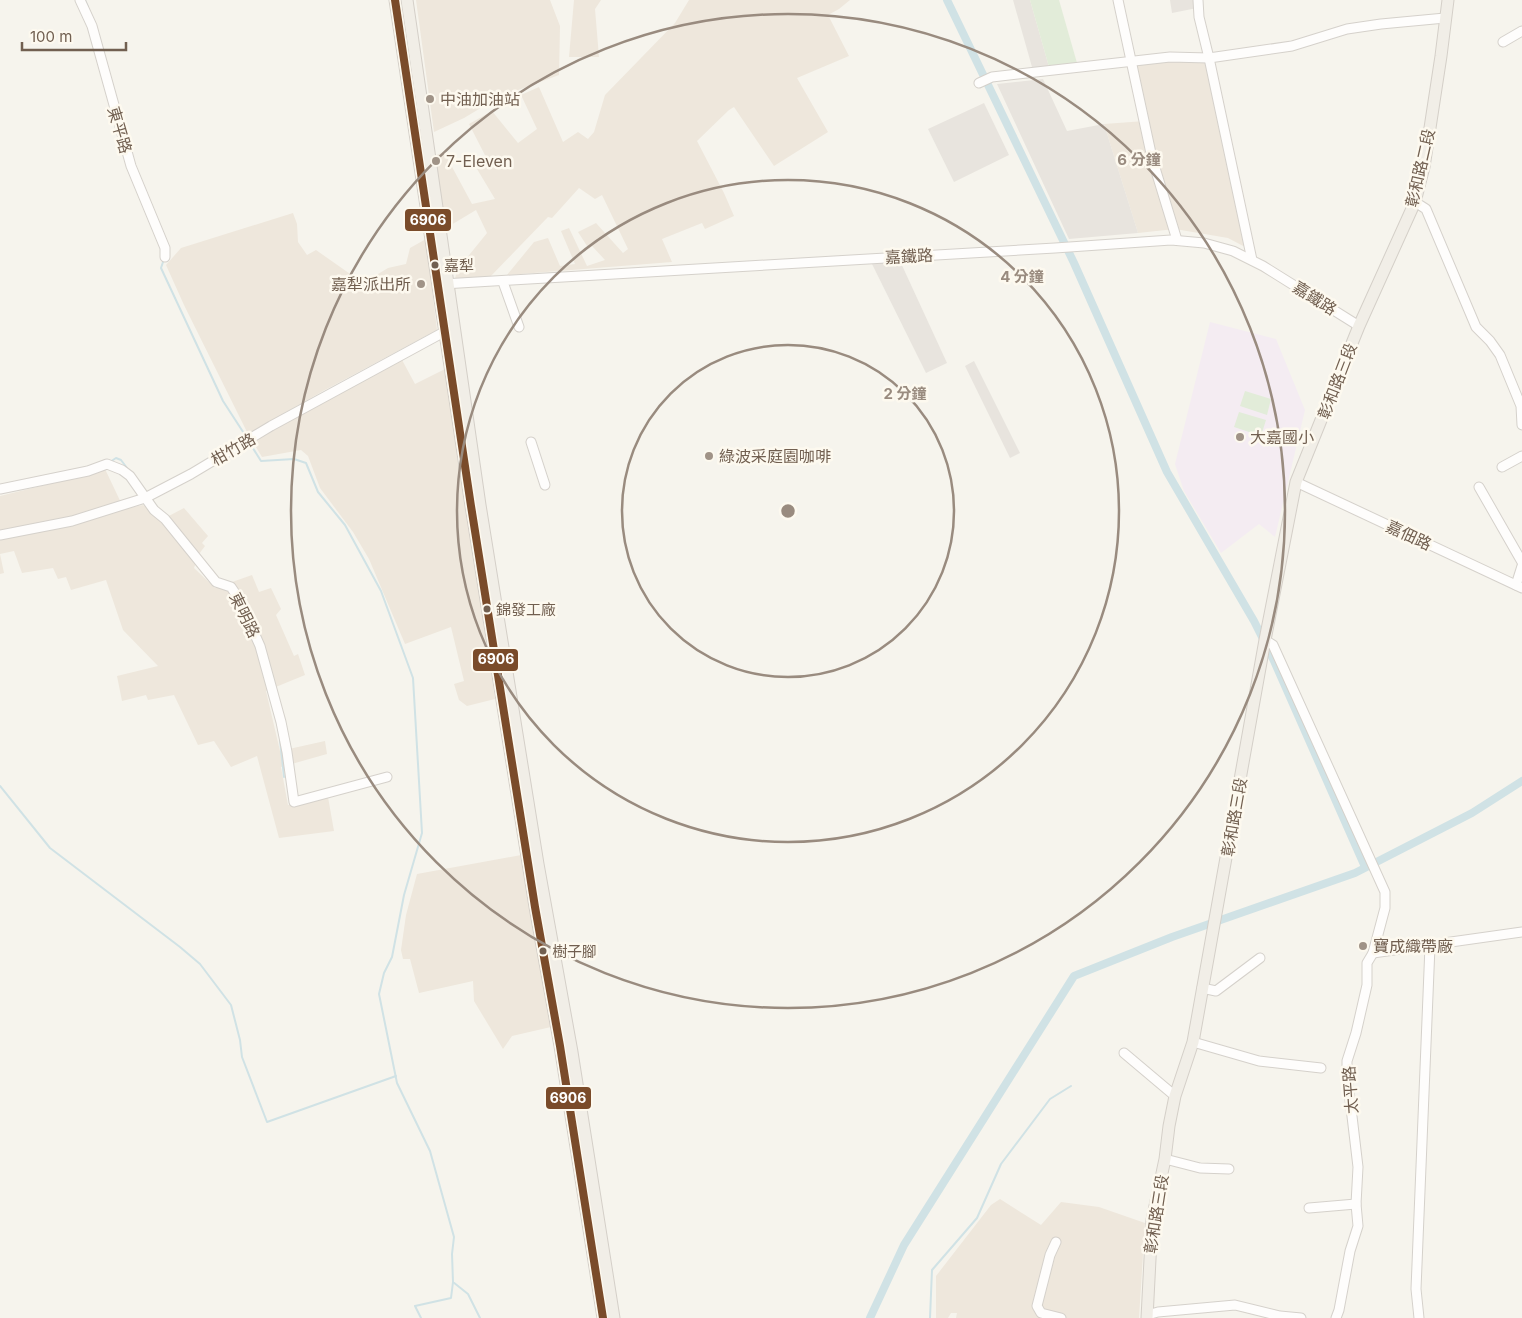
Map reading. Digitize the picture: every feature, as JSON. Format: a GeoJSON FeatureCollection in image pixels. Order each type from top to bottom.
{"type":"FeatureCollection","features":[{"type":"Feature","properties":{"kind":"main road"},"geometry":{"type":"LineString","coordinates":[[395,0],[443,284]]}},
{"type":"Feature","properties":{"kind":"main road"},"geometry":{"type":"LineString","coordinates":[[407,0],[449,331],[535,907],[560,1046],[602,1318]]}},
{"type":"Feature","properties":{"kind":"main road","name":"彰和路二段"},"geometry":{"type":"LineString","coordinates":[[1359,326],[1415,202],[1424,167],[1448,0]]}},
{"type":"Feature","properties":{"kind":"main road","name":"彰和路三段"},"geometry":{"type":"LineString","coordinates":[[1147,1317],[1152,1220],[1165,1159],[1175,1096],[1192,1042],[1264,646],[1296,482],[1359,326]]}},
{"type":"Feature","properties":{"kind":"main road"},"geometry":{"type":"LineString","coordinates":[[449,331],[479,499],[539,872],[572,1052],[614,1318]]}},
{"type":"Feature","properties":{"kind":"main road"},"geometry":{"type":"LineString","coordinates":[[582,1195],[594,1191]]}},
{"type":"Feature","properties":{"kind":"street","name":"東平路"},"geometry":{"type":"LineString","coordinates":[[80,0],[92,26],[131,166],[165,248],[165,257]]}},
{"type":"Feature","properties":{"kind":"street"},"geometry":{"type":"LineString","coordinates":[[1118,0],[1152,158],[1177,240]]}},
{"type":"Feature","properties":{"kind":"street"},"geometry":{"type":"LineString","coordinates":[[1198,0],[1199,17],[1252,260]]}},
{"type":"Feature","properties":{"kind":"street"},"geometry":{"type":"LineString","coordinates":[[985,80],[1170,57],[1209,58],[1292,46],[1348,29],[1445,18]]}},
{"type":"Feature","properties":{"kind":"street"},"geometry":{"type":"LineString","coordinates":[[1503,42],[1522,31]]}},
{"type":"Feature","properties":{"kind":"street"},"geometry":{"type":"LineString","coordinates":[[1415,202],[1426,209],[1476,327],[1490,341],[1500,355],[1521,406],[1522,425]]}},
{"type":"Feature","properties":{"kind":"street","name":"嘉鐵路"},"geometry":{"type":"LineString","coordinates":[[443,284],[503,282],[1177,240],[1204,243],[1233,250],[1359,326]]}},
{"type":"Feature","properties":{"kind":"street"},"geometry":{"type":"LineString","coordinates":[[503,282],[519,327]]}},
{"type":"Feature","properties":{"kind":"street","name":"柑竹路"},"geometry":{"type":"LineString","coordinates":[[0,535],[72,520],[145,498],[199,469],[271,426],[449,331]]}},
{"type":"Feature","properties":{"kind":"street"},"geometry":{"type":"LineString","coordinates":[[530,442],[546,485]]}},
{"type":"Feature","properties":{"kind":"street"},"geometry":{"type":"LineString","coordinates":[[1502,468],[1522,456]]}},
{"type":"Feature","properties":{"kind":"street","name":"東明路"},"geometry":{"type":"LineString","coordinates":[[0,489],[88,471],[107,464],[122,470],[130,476],[154,510],[165,519],[216,582],[232,587],[239,599],[260,646],[281,722],[294,802],[387,777]]}},
{"type":"Feature","properties":{"kind":"street","name":"嘉佃路"},"geometry":{"type":"LineString","coordinates":[[1296,482],[1519,587]]}},
{"type":"Feature","properties":{"kind":"street"},"geometry":{"type":"LineString","coordinates":[[1479,487],[1522,564],[1519,587]]}},
{"type":"Feature","properties":{"kind":"street","name":"太平路"},"geometry":{"type":"LineString","coordinates":[[1264,646],[1273,645],[1385,892],[1385,908],[1373,953],[1368,963],[1367,985],[1356,1033],[1347,1061],[1358,1167],[1356,1204],[1358,1226],[1350,1251],[1336,1318]]}},
{"type":"Feature","properties":{"kind":"street"},"geometry":{"type":"LineString","coordinates":[[1373,953],[1522,932]]}},
{"type":"Feature","properties":{"kind":"street"},"geometry":{"type":"LineString","coordinates":[[1419,1318],[1416,1289],[1430,946]]}},
{"type":"Feature","properties":{"kind":"street"},"geometry":{"type":"LineString","coordinates":[[1202,988],[1216,991],[1260,958]]}},
{"type":"Feature","properties":{"kind":"street"},"geometry":{"type":"LineString","coordinates":[[1192,1042],[1259,1061],[1322,1068]]}},
{"type":"Feature","properties":{"kind":"street"},"geometry":{"type":"LineString","coordinates":[[1124,1053],[1175,1096]]}},
{"type":"Feature","properties":{"kind":"street"},"geometry":{"type":"LineString","coordinates":[[1165,1159],[1200,1168],[1229,1169]]}},
{"type":"Feature","properties":{"kind":"street"},"geometry":{"type":"LineString","coordinates":[[1309,1208],[1356,1204]]}},
{"type":"Feature","properties":{"kind":"street"},"geometry":{"type":"LineString","coordinates":[[1056,1242],[1050,1255],[1037,1306],[1040,1315],[1060,1318]]}},
{"type":"Feature","properties":{"kind":"street"},"geometry":{"type":"LineString","coordinates":[[1147,1317],[1158,1312],[1235,1306],[1280,1317],[1301,1318]]}},
{"type":"Feature","properties":{"kind":"shaded area"},"geometry":{"type":"Polygon","coordinates":[[[416,0],[550,0],[560,26],[559,75],[499,97],[464,118],[434,132],[416,0]]]}},
{"type":"Feature","properties":{"kind":"shaded area"},"geometry":{"type":"Polygon","coordinates":[[[574,0],[601,0],[595,9],[599,57],[569,57],[574,0]]]}},
{"type":"Feature","properties":{"kind":"shaded area"},"geometry":{"type":"Polygon","coordinates":[[[689,0],[850,0],[828,15],[849,56],[797,78],[828,132],[774,166],[734,107],[729,110],[697,141],[734,216],[705,229],[702,223],[662,239],[672,262],[507,275],[534,242],[548,238],[560,266],[575,264],[561,231],[569,228],[587,266],[605,260],[592,246],[589,249],[578,232],[596,223],[623,253],[628,249],[602,195],[595,199],[579,188],[552,218],[548,217],[490,277],[455,279],[457,270],[487,233],[476,210],[446,228],[434,156],[444,152],[472,204],[495,199],[477,169],[488,161],[469,124],[492,111],[518,143],[537,129],[521,95],[539,87],[563,142],[578,132],[588,139],[594,132],[605,95],[675,23],[689,0]]]}},
{"type":"Feature","properties":{"kind":"shaded area"},"geometry":{"type":"Polygon","coordinates":[[[1013,0],[1030,0],[1049,67],[1032,67],[1013,0]]]}},
{"type":"Feature","properties":{"kind":"shaded area"},"geometry":{"type":"Polygon","coordinates":[[[1170,0],[1201,0],[1202,7],[1172,13],[1170,0]]]}},
{"type":"Feature","properties":{"kind":"shaded area"},"geometry":{"type":"Polygon","coordinates":[[[1208,59],[1247,248],[1228,238],[1175,229],[1138,233],[1104,124],[1145,121],[1134,63],[1208,59]]]}},
{"type":"Feature","properties":{"kind":"shaded area"},"geometry":{"type":"Polygon","coordinates":[[[1043,79],[1067,131],[1104,124],[1138,233],[1069,239],[997,84],[1043,79]]]}},
{"type":"Feature","properties":{"kind":"shaded area"},"geometry":{"type":"Polygon","coordinates":[[[984,103],[1009,155],[954,182],[928,129],[984,103]]]}},
{"type":"Feature","properties":{"kind":"shaded area"},"geometry":{"type":"Polygon","coordinates":[[[293,213],[297,224],[298,242],[307,255],[316,250],[363,283],[388,268],[406,264],[410,248],[426,239],[437,330],[323,391],[248,434],[166,265],[181,248],[293,213]]]}},
{"type":"Feature","properties":{"kind":"shaded area"},"geometry":{"type":"Polygon","coordinates":[[[900,261],[947,363],[926,373],[872,264],[900,261]]]}},
{"type":"Feature","properties":{"kind":"shaded area","name":"大嘉國小"},"geometry":{"type":"Polygon","coordinates":[[[1210,322],[1276,339],[1305,410],[1275,537],[1259,524],[1221,553],[1184,491],[1175,464],[1210,322]]]}},
{"type":"Feature","properties":{"kind":"shaded area"},"geometry":{"type":"Polygon","coordinates":[[[401,358],[415,384],[445,369],[495,699],[467,706],[459,700],[454,684],[464,681],[451,627],[405,644],[369,559],[353,532],[320,488],[308,456],[301,450],[262,457],[253,442],[401,358]]]}},
{"type":"Feature","properties":{"kind":"shaded area"},"geometry":{"type":"Polygon","coordinates":[[[974,361],[1020,453],[1010,458],[965,366],[974,361]]]}},
{"type":"Feature","properties":{"kind":"shaded area"},"geometry":{"type":"Polygon","coordinates":[[[105,469],[124,509],[143,505],[165,518],[184,508],[208,536],[202,543],[205,546],[199,554],[194,568],[215,588],[252,575],[259,592],[271,588],[281,609],[276,615],[294,656],[298,654],[305,675],[266,691],[280,751],[325,741],[327,754],[281,767],[288,805],[328,797],[334,831],[279,838],[257,756],[231,767],[214,741],[198,745],[174,695],[148,700],[146,695],[122,701],[117,676],[158,666],[123,630],[106,580],[71,590],[66,577],[58,579],[53,568],[22,573],[14,551],[0,554],[0,496],[105,469]]]}},
{"type":"Feature","properties":{"kind":"shaded area"},"geometry":{"type":"Polygon","coordinates":[[[0,554],[4,573],[0,574],[0,554]]]}},
{"type":"Feature","properties":{"kind":"shaded area"},"geometry":{"type":"Polygon","coordinates":[[[521,855],[551,1027],[512,1036],[503,1049],[474,1001],[473,981],[419,993],[410,959],[403,959],[401,950],[406,915],[417,874],[521,855]]]}},
{"type":"Feature","properties":{"kind":"shaded area"},"geometry":{"type":"Polygon","coordinates":[[[1000,1199],[1041,1225],[1061,1202],[1099,1207],[1145,1223],[1139,1318],[956,1318],[957,1313],[951,1313],[948,1318],[936,1318],[936,1276],[991,1205],[1000,1199]]]}},
{"type":"Feature","properties":{"kind":"green space"},"geometry":{"type":"Polygon","coordinates":[[[1030,0],[1059,0],[1077,63],[1049,67],[1030,0]]]}},
{"type":"Feature","properties":{"kind":"green space"},"geometry":{"type":"Polygon","coordinates":[[[1245,391],[1271,399],[1267,415],[1240,406],[1245,391]]]}},
{"type":"Feature","properties":{"kind":"green space"},"geometry":{"type":"Polygon","coordinates":[[[1239,412],[1266,420],[1261,436],[1234,427],[1239,412]]]}},
{"type":"Feature","properties":{"kind":"waterway"},"geometry":{"type":"LineString","coordinates":[[85,0],[88,7]]}},
{"type":"Feature","properties":{"kind":"waterway"},"geometry":{"type":"LineString","coordinates":[[947,0],[1074,263],[1167,472],[1254,621],[1274,661],[1365,867]]}},
{"type":"Feature","properties":{"kind":"waterway"},"geometry":{"type":"LineString","coordinates":[[164,259],[161,268],[223,401],[247,438]]}},
{"type":"Feature","properties":{"kind":"waterway"},"geometry":{"type":"LineString","coordinates":[[249,442],[261,461],[294,459],[306,463],[318,492],[345,525],[381,591],[413,678],[422,833],[404,895],[392,957],[384,973],[379,994],[397,1083],[430,1151],[454,1237],[452,1254],[453,1282],[468,1294],[480,1318]]}},
{"type":"Feature","properties":{"kind":"waterway"},"geometry":{"type":"LineString","coordinates":[[110,462],[116,458],[121,460],[127,468]]}},
{"type":"Feature","properties":{"kind":"waterway"},"geometry":{"type":"LineString","coordinates":[[280,740],[284,777]]}},
{"type":"Feature","properties":{"kind":"waterway"},"geometry":{"type":"LineString","coordinates":[[870,1318],[904,1245],[1074,976],[1172,937],[1355,873],[1472,813],[1522,781]]}},
{"type":"Feature","properties":{"kind":"waterway"},"geometry":{"type":"LineString","coordinates":[[0,786],[50,848],[200,964],[231,1005],[240,1040],[242,1057],[267,1122],[396,1076]]}},
{"type":"Feature","properties":{"kind":"waterway"},"geometry":{"type":"LineString","coordinates":[[930,1318],[932,1270],[977,1218],[1001,1164],[1050,1099],[1071,1086]]}},
{"type":"Feature","properties":{"kind":"waterway"},"geometry":{"type":"LineString","coordinates":[[421,1318],[415,1306],[451,1298],[453,1282]]}},
{"type":"Feature","properties":{"kind":"transit line","name":"6906"},"geometry":{"type":"LineString","coordinates":[[395,0],[471,506],[603,1318]]}},
{"type":"Feature","properties":{"kind":"place","name":"中油加油站"},"geometry":{"type":"Point","coordinates":[430,99]}},
{"type":"Feature","properties":{"kind":"place","name":"7-Eleven"},"geometry":{"type":"Point","coordinates":[436,161]}},
{"type":"Feature","properties":{"kind":"place","name":"嘉犁"},"geometry":{"type":"Point","coordinates":[435,265]}},
{"type":"Feature","properties":{"kind":"place","name":"嘉犁派出所"},"geometry":{"type":"Point","coordinates":[421,284]}},
{"type":"Feature","properties":{"kind":"place","name":"大嘉國小"},"geometry":{"type":"Point","coordinates":[1240,437]}},
{"type":"Feature","properties":{"kind":"place","name":"綠波采庭園咖啡"},"geometry":{"type":"Point","coordinates":[709,456]}},
{"type":"Feature","properties":{"kind":"place","name":"錦發工廠"},"geometry":{"type":"Point","coordinates":[487,609]}},
{"type":"Feature","properties":{"kind":"place","name":"寶成織帶廠"},"geometry":{"type":"Point","coordinates":[1363,946]}},
{"type":"Feature","properties":{"kind":"place","name":"樹子腳"},"geometry":{"type":"Point","coordinates":[543,951]}}]}
